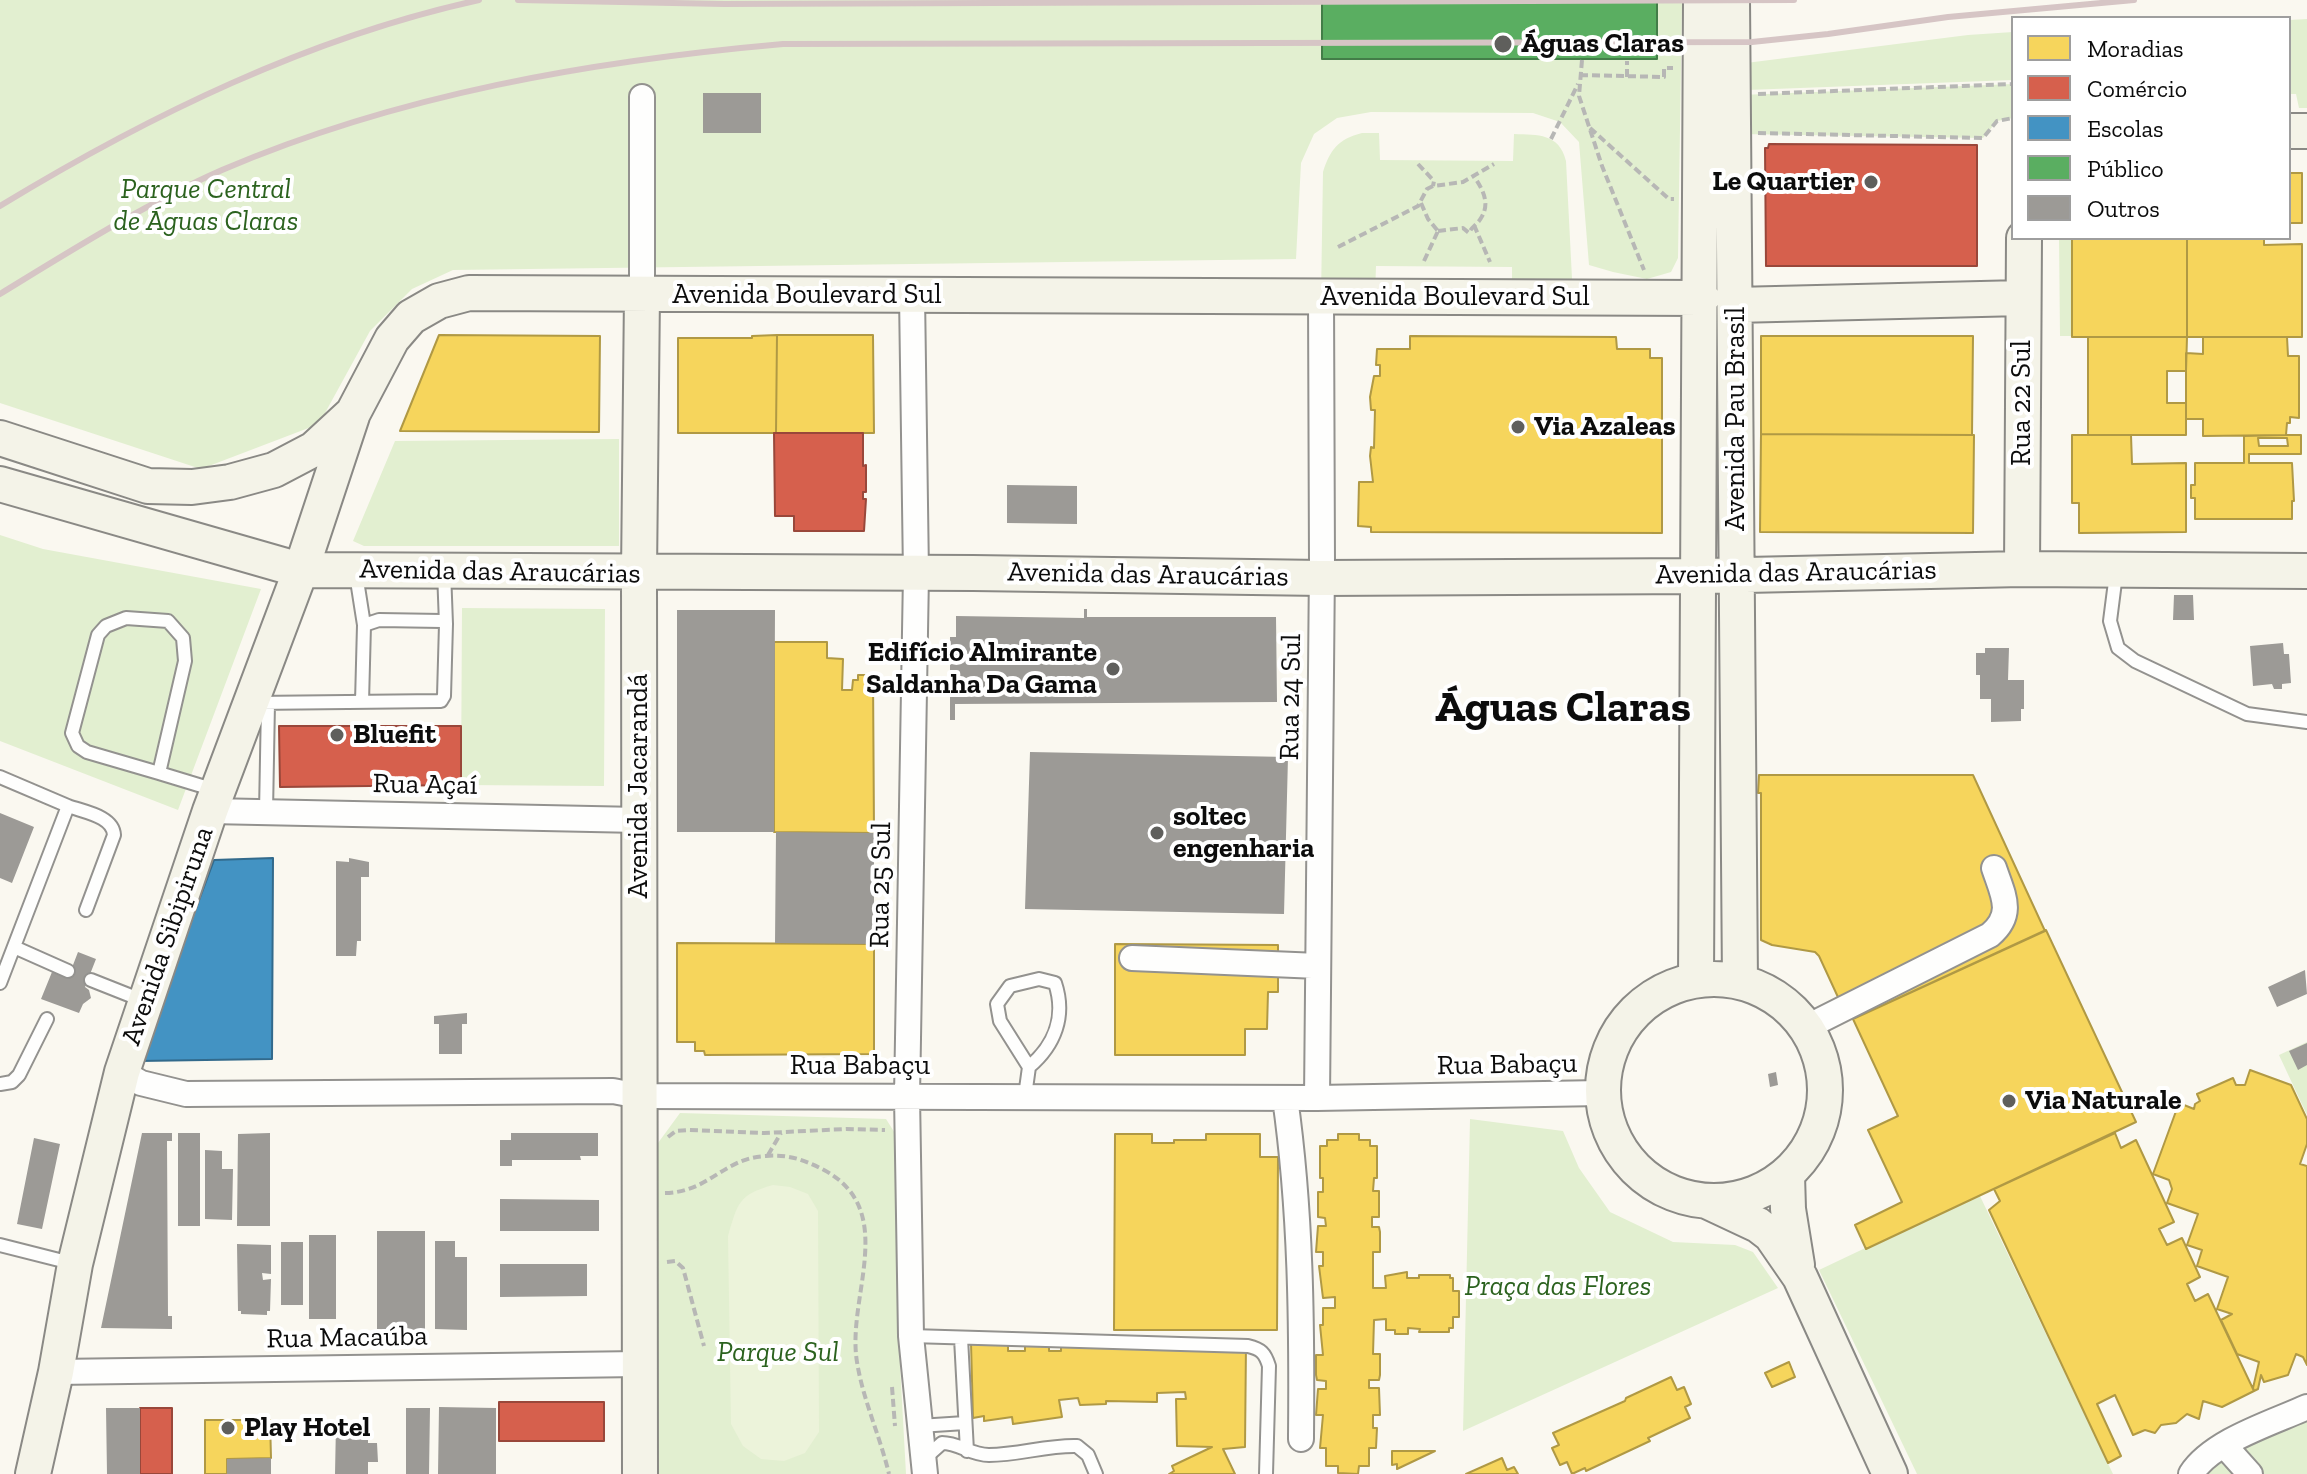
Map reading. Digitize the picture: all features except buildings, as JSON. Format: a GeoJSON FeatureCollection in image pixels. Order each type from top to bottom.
{"type":"FeatureCollection","features":[{"type":"Feature","properties":{"kind":"street","name":"Avenida Pau Brasil"},"geometry":{"type":"LineString","coordinates":[[1696,980],[1702,298],[1701,0]]}},
{"type":"Feature","properties":{"kind":"street","name":"Avenida Pau Brasil"},"geometry":{"type":"LineString","coordinates":[[1732,0],[1740,981]]}},
{"type":"Feature","properties":{"kind":"street","name":"Avenida Jacarandá"},"geometry":{"type":"LineString","coordinates":[[640,1474],[642,97]]}},
{"type":"Feature","properties":{"kind":"street","name":"Rua 22 Sul"},"geometry":{"type":"LineString","coordinates":[[2022,569],[2024,240]]}},
{"type":"Feature","properties":{"kind":"street","name":"Avenida Boulevard Sul"},"geometry":{"type":"LineString","coordinates":[[0,438],[148,486],[192,487],[230,482],[274,470],[314,449],[353,413],[392,339],[411,317],[439,301],[469,293],[1702,298]]}},
{"type":"Feature","properties":{"kind":"street","name":"Rua 25 Sul"},"geometry":{"type":"LineString","coordinates":[[912,295],[916,574],[907,1096],[911,1336],[907,1426],[924,1468]]}},
{"type":"Feature","properties":{"kind":"street","name":"Rua 24 Sul"},"geometry":{"type":"LineString","coordinates":[[1317,1098],[1322,578],[1321,297]]}},
{"type":"Feature","properties":{"kind":"street"},"geometry":{"type":"LineString","coordinates":[[1735,305],[2022,298]]}},
{"type":"Feature","properties":{"kind":"street","name":"Avenida Sibipiruna"},"geometry":{"type":"LineString","coordinates":[[33,1474],[56,1372],[75,1264],[122,1072],[214,801],[259,703],[353,413]]}},
{"type":"Feature","properties":{"kind":"street","name":"Avenida das Araucárias"},"geometry":{"type":"LineString","coordinates":[[0,484],[300,570],[1322,578],[1736,576],[2022,569],[2307,571]]}},
{"type":"Feature","properties":{"kind":"street","name":"Rua Açaí"},"geometry":{"type":"LineString","coordinates":[[214,801],[266,812],[639,820]]}},
{"type":"Feature","properties":{"kind":"street"},"geometry":{"type":"LineString","coordinates":[[1807,1027],[1990,935],[2000,926],[2006,903],[1994,868]]}},
{"type":"Feature","properties":{"kind":"street"},"geometry":{"type":"LineString","coordinates":[[1132,958],[1318,966]]}},
{"type":"Feature","properties":{"kind":"street"},"geometry":{"type":"LineString","coordinates":[[1709,1202],[1737,1200],[1764,1190],[1787,1175],[1813,1144],[1826,1105],[1824,1064],[1807,1027],[1778,998],[1740,981],[1718,978],[1696,980],[1663,990],[1635,1011],[1614,1039],[1603,1072],[1601,1093],[1615,1143],[1639,1173],[1671,1193],[1709,1202],[1758,1225],[1771,1235],[1800,1277],[1890,1474]]}},
{"type":"Feature","properties":{"kind":"street","name":"Rua Babaçu"},"geometry":{"type":"LineString","coordinates":[[122,1072],[141,1083],[186,1094],[613,1091],[639,1096],[1317,1098],[1601,1093]]}},
{"type":"Feature","properties":{"kind":"street"},"geometry":{"type":"LineString","coordinates":[[1285,1098],[1299,1230],[1303,1314],[1301,1439]]}},
{"type":"Feature","properties":{"kind":"street"},"geometry":{"type":"LineString","coordinates":[[1787,1175],[1790,1223],[1800,1277]]}},
{"type":"Feature","properties":{"kind":"street","name":"Rua Macaúba"},"geometry":{"type":"LineString","coordinates":[[56,1372],[639,1364]]}},
{"type":"Feature","properties":{"kind":"street"},"geometry":{"type":"LineString","coordinates":[[2191,1474],[2197,1464],[2224,1445],[2307,1407]]}},
{"type":"Feature","properties":{"kind":"street"},"geometry":{"type":"LineString","coordinates":[[2224,1445],[2250,1474]]}},
{"type":"Feature","properties":{"kind":"lane"},"geometry":{"type":"LineString","coordinates":[[355,570],[364,625],[362,702]]}},
{"type":"Feature","properties":{"kind":"lane"},"geometry":{"type":"LineString","coordinates":[[2117,570],[2110,621],[2118,648],[2135,661],[2247,714],[2307,722]]}},
{"type":"Feature","properties":{"kind":"lane"},"geometry":{"type":"LineString","coordinates":[[266,812],[259,703],[441,701],[444,696],[448,628],[444,571]]}},
{"type":"Feature","properties":{"kind":"lane"},"geometry":{"type":"LineString","coordinates":[[159,773],[185,661],[183,638],[168,621],[126,618],[106,626],[98,635],[72,733],[78,746],[87,752],[159,773],[214,801]]}},
{"type":"Feature","properties":{"kind":"lane"},"geometry":{"type":"LineString","coordinates":[[364,625],[379,620],[442,621],[446,624]]}},
{"type":"Feature","properties":{"kind":"lane"},"geometry":{"type":"LineString","coordinates":[[0,777],[99,817],[114,829],[86,910]]}},
{"type":"Feature","properties":{"kind":"lane"},"geometry":{"type":"LineString","coordinates":[[0,983],[68,806]]}},
{"type":"Feature","properties":{"kind":"lane"},"geometry":{"type":"LineString","coordinates":[[14,947],[68,971]]}},
{"type":"Feature","properties":{"kind":"lane"},"geometry":{"type":"LineString","coordinates":[[1025,1096],[1029,1067],[1000,1021],[997,1004],[1010,986],[1039,979],[1055,983],[1060,999],[1057,1029],[1042,1056],[1029,1067]]}},
{"type":"Feature","properties":{"kind":"lane"},"geometry":{"type":"LineString","coordinates":[[91,980],[145,1002]]}},
{"type":"Feature","properties":{"kind":"lane"},"geometry":{"type":"LineString","coordinates":[[0,1084],[12,1082],[19,1075],[47,1019]]}},
{"type":"Feature","properties":{"kind":"lane"},"geometry":{"type":"LineString","coordinates":[[0,1245],[75,1264]]}},
{"type":"Feature","properties":{"kind":"lane"},"geometry":{"type":"LineString","coordinates":[[911,1336],[1248,1346],[1260,1349],[1269,1366],[1266,1474]]}},
{"type":"Feature","properties":{"kind":"lane"},"geometry":{"type":"LineString","coordinates":[[961,1338],[967,1451]]}},
{"type":"Feature","properties":{"kind":"lane"},"geometry":{"type":"LineString","coordinates":[[907,1426],[965,1423]]}},
{"type":"Feature","properties":{"kind":"lane"},"geometry":{"type":"LineString","coordinates":[[924,1468],[933,1449],[942,1443],[955,1443],[967,1451],[987,1455],[1063,1445],[1077,1446],[1088,1455],[1096,1474]]}},
{"type":"Feature","properties":{"kind":"path"},"geometry":{"type":"LineString","coordinates":[[1582,60],[1579,96],[1655,299]]}},
{"type":"Feature","properties":{"kind":"path"},"geometry":{"type":"LineString","coordinates":[[1627,61],[1627,77]]}},
{"type":"Feature","properties":{"kind":"path"},"geometry":{"type":"LineString","coordinates":[[1580,77],[1664,77],[1664,68],[1702,69]]}},
{"type":"Feature","properties":{"kind":"path"},"geometry":{"type":"LineString","coordinates":[[1551,139],[1580,77]]}},
{"type":"Feature","properties":{"kind":"path"},"geometry":{"type":"LineString","coordinates":[[1732,95],[2011,84]]}},
{"type":"Feature","properties":{"kind":"path"},"geometry":{"type":"LineString","coordinates":[[1732,134],[1983,138],[1997,121],[2011,118]]}},
{"type":"Feature","properties":{"kind":"path"},"geometry":{"type":"LineString","coordinates":[[1589,126],[1669,199],[1702,201]]}},
{"type":"Feature","properties":{"kind":"path"},"geometry":{"type":"LineString","coordinates":[[1418,164],[1434,181],[1433,186]]}},
{"type":"Feature","properties":{"kind":"path"},"geometry":{"type":"LineString","coordinates":[[1338,247],[1418,206],[1427,189],[1463,182],[1494,164]]}},
{"type":"Feature","properties":{"kind":"path"},"geometry":{"type":"LineString","coordinates":[[1438,231],[1463,228],[1469,233],[1480,221],[1485,211],[1485,192],[1472,175]]}},
{"type":"Feature","properties":{"kind":"path"},"geometry":{"type":"LineString","coordinates":[[1420,200],[1428,219],[1438,231]]}},
{"type":"Feature","properties":{"kind":"path"},"geometry":{"type":"LineString","coordinates":[[1474,225],[1490,262]]}},
{"type":"Feature","properties":{"kind":"path"},"geometry":{"type":"LineString","coordinates":[[1424,261],[1438,231]]}},
{"type":"Feature","properties":{"kind":"path"},"geometry":{"type":"LineString","coordinates":[[664,1144],[669,1135],[689,1130],[782,1133],[846,1129],[889,1132]]}},
{"type":"Feature","properties":{"kind":"path"},"geometry":{"type":"LineString","coordinates":[[768,1155],[782,1133]]}},
{"type":"Feature","properties":{"kind":"path"},"geometry":{"type":"LineString","coordinates":[[662,1181],[663,1193],[682,1193],[699,1187],[747,1158],[768,1155],[802,1158],[835,1176],[852,1193],[864,1220],[868,1239],[858,1303],[856,1359],[889,1474]]}},
{"type":"Feature","properties":{"kind":"path"},"geometry":{"type":"LineString","coordinates":[[665,1262],[675,1261],[683,1268],[704,1346]]}},
{"type":"Feature","properties":{"kind":"path"},"geometry":{"type":"LineString","coordinates":[[892,1385],[891,1398],[907,1426]]}},
{"type":"Feature","properties":{"kind":"green space","name":"Parque Central de Águas Claras"},"geometry":{"type":"Polygon","coordinates":[[[0,0],[1682,0],[1678,258],[1671,272],[1647,279],[1589,265],[1579,142],[1560,122],[1533,113],[1371,112],[1337,118],[1314,134],[1301,163],[1296,259],[453,270],[412,289],[370,331],[319,424],[201,469],[0,403],[0,0]]]}},
{"type":"Feature","properties":{"kind":"green space"},"geometry":{"type":"Polygon","coordinates":[[[2307,19],[2307,108],[2299,108],[2296,94],[2291,94],[2291,20],[2307,19]]]}},
{"type":"Feature","properties":{"kind":"green space"},"geometry":{"type":"Polygon","coordinates":[[[2011,32],[2011,80],[1747,90],[1746,63],[2011,32]]]}},
{"type":"Feature","properties":{"kind":"green space"},"geometry":{"type":"Polygon","coordinates":[[[2011,84],[2011,118],[1997,121],[1983,138],[1740,134],[1741,95],[2011,84]]]}},
{"type":"Feature","properties":{"kind":"green space"},"geometry":{"type":"Polygon","coordinates":[[[1362,133],[1379,133],[1380,160],[1513,161],[1514,134],[1553,140],[1566,161],[1573,298],[1512,297],[1512,267],[1376,266],[1375,297],[1321,297],[1323,172],[1336,146],[1362,133]]]}},
{"type":"Feature","properties":{"kind":"green space"},"geometry":{"type":"Polygon","coordinates":[[[2059,240],[2080,240],[2081,336],[2060,336],[2059,240]]]}},
{"type":"Feature","properties":{"kind":"green space"},"geometry":{"type":"Polygon","coordinates":[[[619,439],[619,546],[364,546],[353,541],[395,441],[619,439]]]}},
{"type":"Feature","properties":{"kind":"green space"},"geometry":{"type":"Polygon","coordinates":[[[0,535],[43,549],[261,589],[178,810],[0,741],[0,535]]]}},
{"type":"Feature","properties":{"kind":"green space"},"geometry":{"type":"Polygon","coordinates":[[[462,608],[605,609],[604,786],[461,785],[462,608]]]}},
{"type":"Feature","properties":{"kind":"green space"},"geometry":{"type":"Polygon","coordinates":[[[2307,1042],[2307,1115],[2279,1055],[2307,1042]]]}},
{"type":"Feature","properties":{"kind":"green space","name":"Parque Sul"},"geometry":{"type":"Polygon","coordinates":[[[680,1113],[886,1119],[900,1141],[900,1365],[906,1474],[656,1474],[658,1143],[680,1113]]]}},
{"type":"Feature","properties":{"kind":"green space","name":"Praça das Flores"},"geometry":{"type":"Polygon","coordinates":[[[1470,1119],[1563,1131],[1579,1168],[1610,1212],[1673,1242],[1735,1245],[1753,1252],[1778,1288],[1463,1431],[1470,1119]]]}},
{"type":"Feature","properties":{"kind":"green space"},"geometry":{"type":"Polygon","coordinates":[[[773,1185],[808,1194],[818,1211],[819,1432],[805,1453],[784,1461],[761,1459],[743,1446],[731,1424],[728,1236],[741,1202],[773,1185]]]}},
{"type":"Feature","properties":{"kind":"green space"},"geometry":{"type":"Polygon","coordinates":[[[1979,1194],[2113,1474],[1917,1474],[1819,1270],[1979,1194]]]}},
{"type":"Feature","properties":{"kind":"green space"},"geometry":{"type":"Polygon","coordinates":[[[2307,1418],[2307,1474],[2198,1474],[2211,1464],[2307,1418]]]}},
{"type":"Feature","properties":{"kind":"railway"},"geometry":{"type":"LineString","coordinates":[[0,206],[114,141],[232,83],[354,35],[479,0]]}},
{"type":"Feature","properties":{"kind":"railway"},"geometry":{"type":"LineString","coordinates":[[518,0],[724,4],[1794,0]]}},
{"type":"Feature","properties":{"kind":"railway"},"geometry":{"type":"LineString","coordinates":[[0,294],[165,198],[222,170],[289,143],[427,101],[568,71],[639,60],[783,44],[1752,42],[1948,17],[2134,0]]}},
{"type":"Feature","properties":{"kind":"place","name":"Águas Claras"},"geometry":{"type":"Point","coordinates":[1503,44]}},
{"type":"Feature","properties":{"kind":"place","name":"Le Quartier"},"geometry":{"type":"Point","coordinates":[1871,182]}},
{"type":"Feature","properties":{"kind":"place","name":"Via Azaleas"},"geometry":{"type":"Point","coordinates":[1518,427]}},
{"type":"Feature","properties":{"kind":"place","name":"Edifício Almirante Saldanha Da Gama"},"geometry":{"type":"Point","coordinates":[1113,669]}},
{"type":"Feature","properties":{"kind":"place","name":"Bluefit"},"geometry":{"type":"Point","coordinates":[337,735]}},
{"type":"Feature","properties":{"kind":"place","name":"soltec engenharia"},"geometry":{"type":"Point","coordinates":[1157,833]}},
{"type":"Feature","properties":{"kind":"place","name":"Via Naturale"},"geometry":{"type":"Point","coordinates":[2009,1101]}},
{"type":"Feature","properties":{"kind":"place","name":"Play Hotel"},"geometry":{"type":"Point","coordinates":[228,1428]}},
{"type":"Feature","properties":{"kind":"district","name":"Águas Claras"},"geometry":{"type":"Point","coordinates":[1563,708]}}]}
